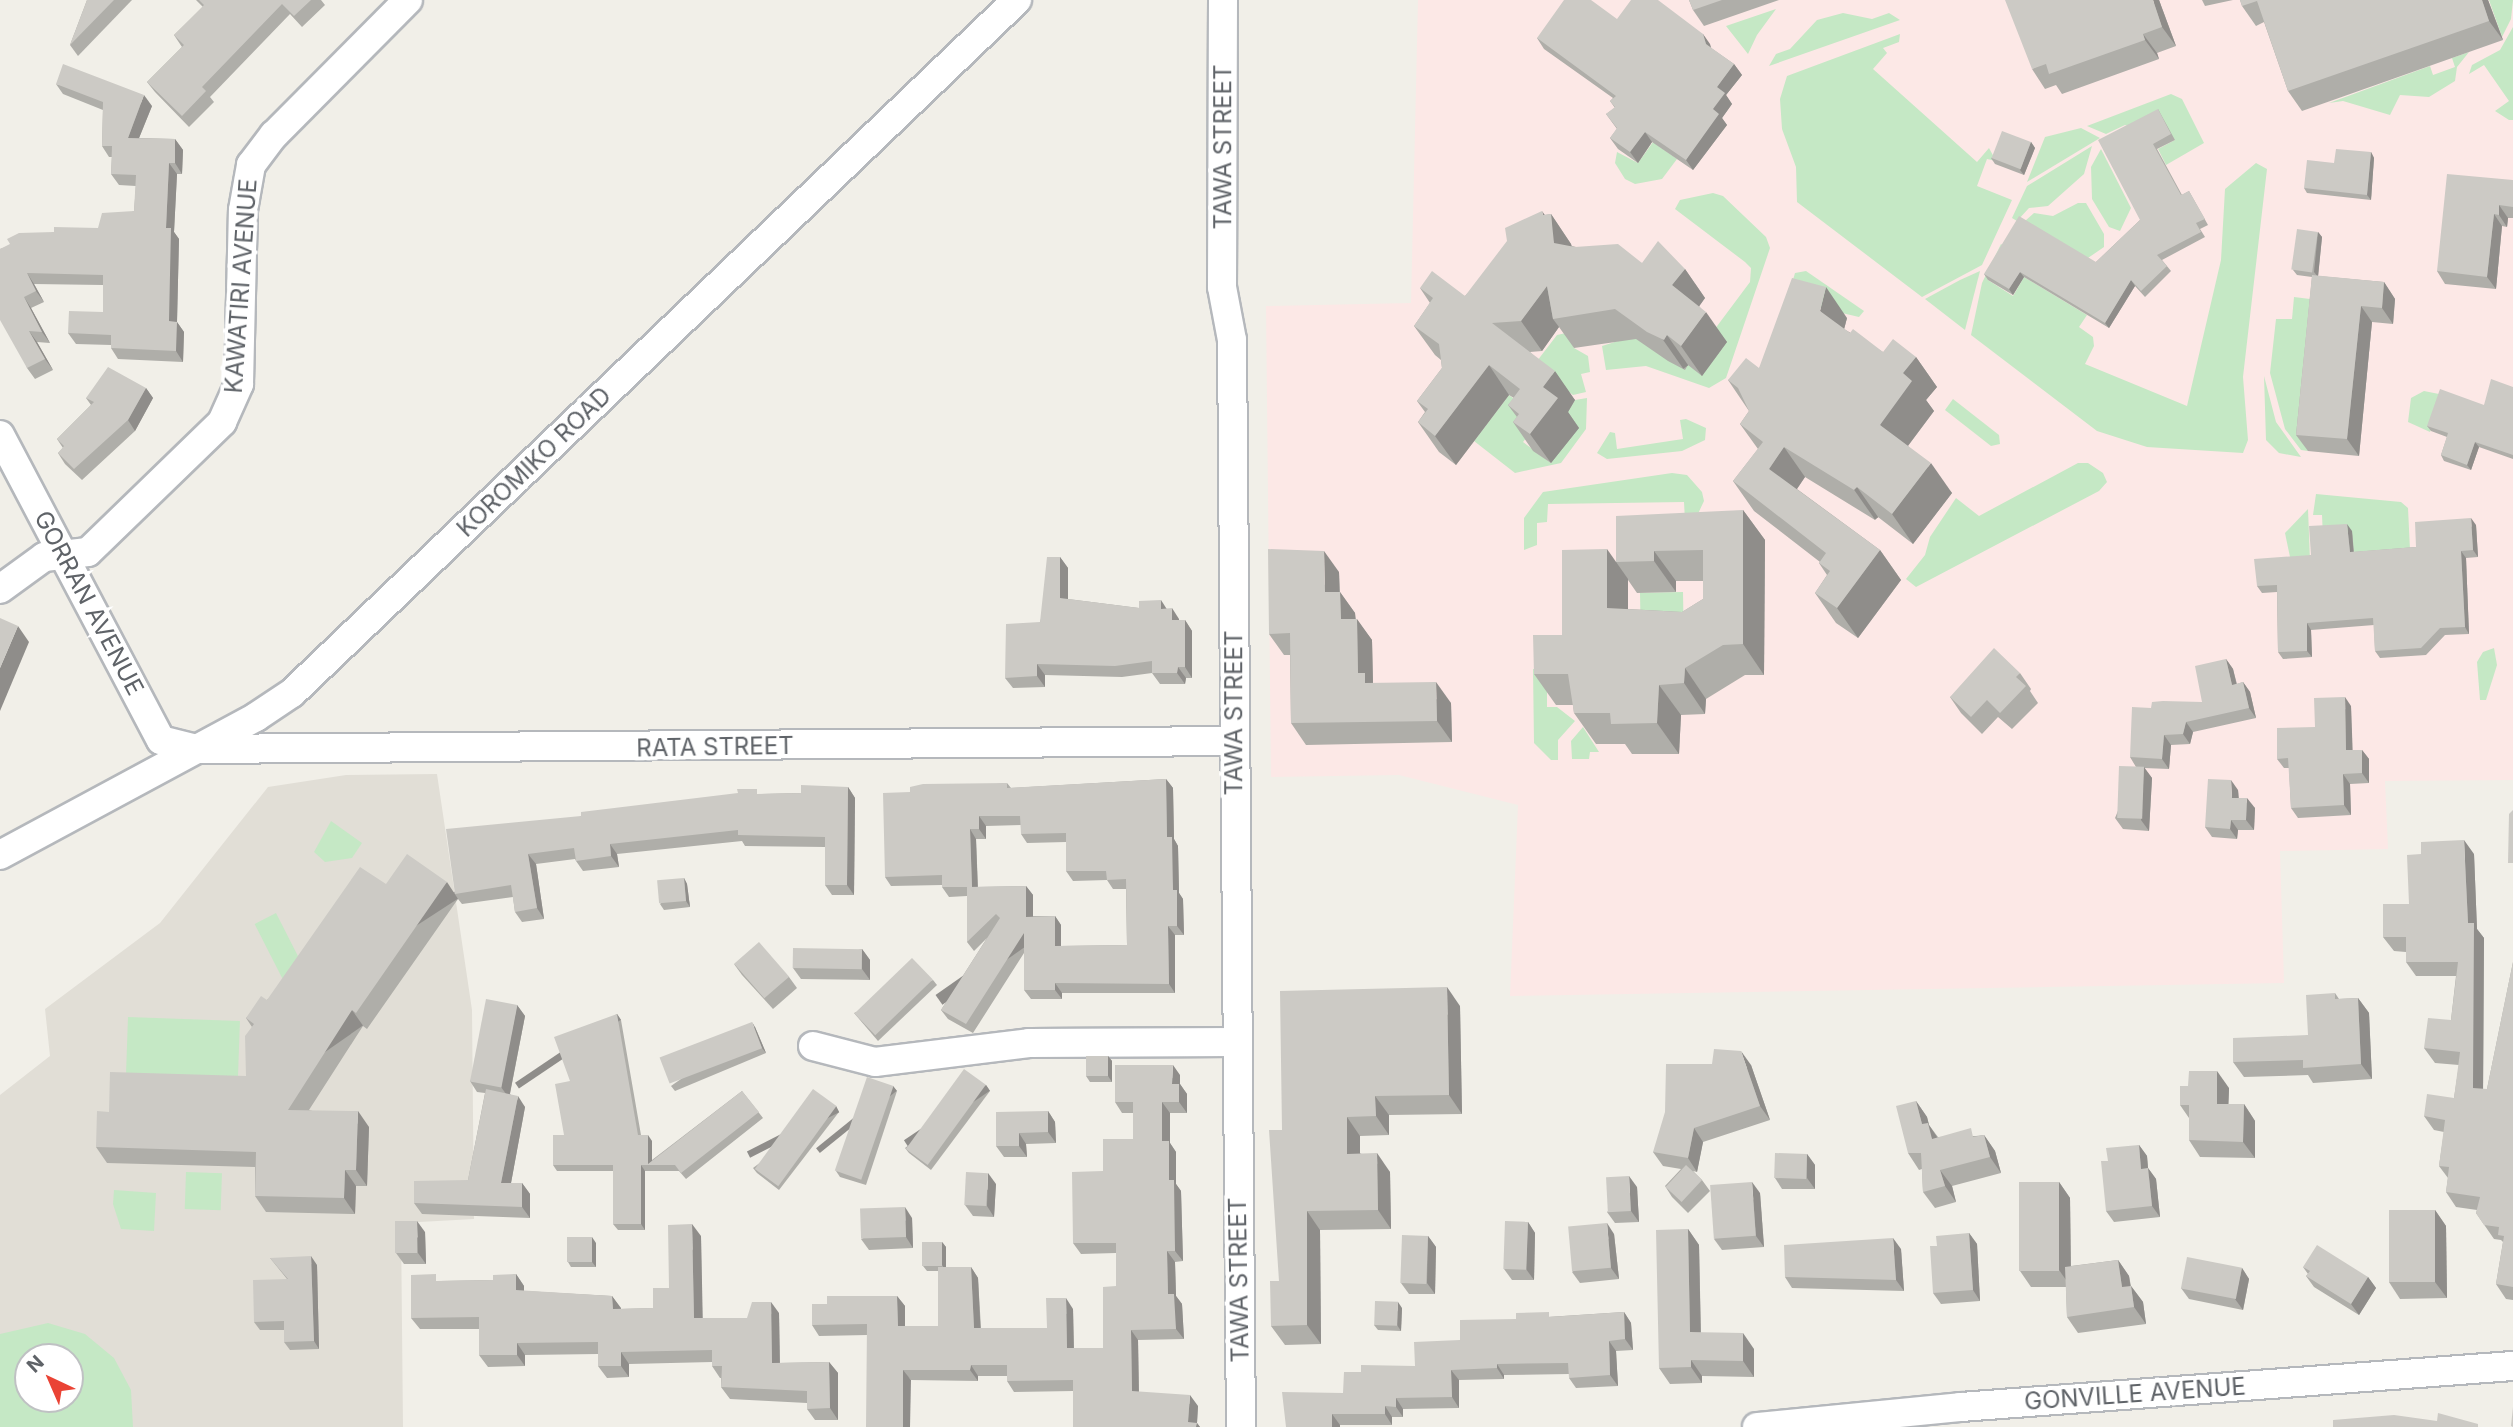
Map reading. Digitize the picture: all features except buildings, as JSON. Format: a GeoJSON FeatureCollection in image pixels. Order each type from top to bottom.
{"type":"FeatureCollection","features":[{"type":"Feature","properties":{"kind":"street","name":"KAWATIRI AVENUE"},"geometry":{"type":"LineString","coordinates":[[0,589],[44,557],[88,552],[222,422],[239,384],[243,210],[251,165],[274,135],[408,0]]}},
{"type":"Feature","properties":{"kind":"street","name":"KOROMIKO ROAD"},"geometry":{"type":"LineString","coordinates":[[0,855],[196,749],[292,693],[1017,0]]}},
{"type":"Feature","properties":{"kind":"street","name":"TAWA STREET"},"geometry":{"type":"LineString","coordinates":[[1223,0],[1222,287],[1232,340],[1235,1042],[1241,1427]]}},
{"type":"Feature","properties":{"kind":"street","name":"GORRAN AVENUE"},"geometry":{"type":"LineString","coordinates":[[0,435],[161,740],[196,749]]}},
{"type":"Feature","properties":{"kind":"street","name":"RATA STREET"},"geometry":{"type":"LineString","coordinates":[[196,749],[1234,741]]}},
{"type":"Feature","properties":{"kind":"street"},"geometry":{"type":"LineString","coordinates":[[813,1046],[875,1062],[1029,1043],[1235,1042]]}},
{"type":"Feature","properties":{"kind":"street","name":"GONVILLE AVENUE"},"geometry":{"type":"LineString","coordinates":[[1757,1427],[1961,1407],[2513,1366]]}},
{"type":"Feature","properties":{"kind":"shaded area"},"geometry":{"type":"Polygon","coordinates":[[[1418,0],[2513,0],[2513,780],[2385,781],[2388,849],[2280,851],[2284,983],[1510,996],[1518,805],[1399,775],[1271,777],[1266,306],[1411,303],[1418,0]]]}},
{"type":"Feature","properties":{"kind":"shaded area"},"geometry":{"type":"Polygon","coordinates":[[[437,774],[472,1010],[474,1219],[401,1223],[403,1427],[0,1427],[0,1095],[50,1056],[45,1009],[160,923],[268,787],[346,775],[437,774]]]}},
{"type":"Feature","properties":{"kind":"green space"},"geometry":{"type":"Polygon","coordinates":[[[2489,0],[2513,0],[2511,19],[2502,37],[2489,0]]]}},
{"type":"Feature","properties":{"kind":"green space"},"geometry":{"type":"Polygon","coordinates":[[[1776,9],[1757,35],[1748,54],[1726,26],[1776,9]]]}},
{"type":"Feature","properties":{"kind":"green space"},"geometry":{"type":"Polygon","coordinates":[[[1843,13],[1872,19],[1889,13],[1900,20],[1769,66],[1776,54],[1790,49],[1817,20],[1843,13]]]}},
{"type":"Feature","properties":{"kind":"green space"},"geometry":{"type":"Polygon","coordinates":[[[2513,27],[2513,120],[2509,120],[2495,111],[2509,101],[2484,65],[2469,74],[2472,65],[2500,50],[2513,27]]]}},
{"type":"Feature","properties":{"kind":"green space"},"geometry":{"type":"Polygon","coordinates":[[[1900,34],[1899,42],[1883,48],[1887,53],[1873,69],[1977,162],[1989,148],[1996,161],[1987,159],[1977,186],[2012,200],[1982,265],[1922,297],[1797,202],[1796,167],[1782,129],[1780,99],[1787,76],[1900,34]]]}},
{"type":"Feature","properties":{"kind":"green space"},"geometry":{"type":"Polygon","coordinates":[[[2469,52],[2457,67],[2455,81],[2429,97],[2400,95],[2390,115],[2343,101],[2329,103],[2430,66],[2433,75],[2455,67],[2452,58],[2469,52]]]}},
{"type":"Feature","properties":{"kind":"green space"},"geometry":{"type":"Polygon","coordinates":[[[2171,94],[2182,99],[2204,143],[2166,165],[2158,149],[2175,140],[2125,125],[2106,134],[2087,126],[2171,94]]]}},
{"type":"Feature","properties":{"kind":"green space"},"geometry":{"type":"Polygon","coordinates":[[[2081,128],[2100,138],[2027,182],[2045,137],[2081,128]]]}},
{"type":"Feature","properties":{"kind":"green space"},"geometry":{"type":"Polygon","coordinates":[[[1653,142],[1677,159],[1662,179],[1635,184],[1625,179],[1615,163],[1617,152],[1638,163],[1653,142]]]}},
{"type":"Feature","properties":{"kind":"green space"},"geometry":{"type":"Polygon","coordinates":[[[2092,146],[2084,174],[2048,206],[2029,208],[2017,221],[2012,218],[2027,186],[2092,146]]]}},
{"type":"Feature","properties":{"kind":"green space"},"geometry":{"type":"Polygon","coordinates":[[[2101,149],[2131,208],[2120,231],[2109,227],[2092,199],[2091,167],[2101,149]]]}},
{"type":"Feature","properties":{"kind":"green space"},"geometry":{"type":"Polygon","coordinates":[[[2256,163],[2267,169],[2243,377],[2248,440],[2243,453],[2147,447],[2097,431],[1971,335],[1982,283],[2001,244],[2007,248],[1988,280],[2013,296],[2024,277],[2087,315],[2079,327],[2093,337],[2094,346],[2085,364],[2187,406],[2221,260],[2225,189],[2256,163]]]}},
{"type":"Feature","properties":{"kind":"green space"},"geometry":{"type":"Polygon","coordinates":[[[1713,193],[1723,196],[1766,237],[1770,248],[1726,378],[1709,388],[1646,366],[1606,370],[1602,346],[1634,336],[1685,369],[1750,282],[1751,268],[1745,262],[1675,209],[1680,200],[1713,193]]]}},
{"type":"Feature","properties":{"kind":"green space"},"geometry":{"type":"Polygon","coordinates":[[[2078,203],[2086,203],[2104,234],[2104,247],[2088,258],[2025,221],[2034,213],[2053,216],[2078,203]]]}},
{"type":"Feature","properties":{"kind":"green space"},"geometry":{"type":"Polygon","coordinates":[[[1806,271],[1864,311],[1859,317],[1787,300],[1795,273],[1806,271]]]}},
{"type":"Feature","properties":{"kind":"green space"},"geometry":{"type":"Polygon","coordinates":[[[1980,271],[1965,330],[1925,299],[1960,280],[1980,271]]]}},
{"type":"Feature","properties":{"kind":"green space"},"geometry":{"type":"Polygon","coordinates":[[[2294,297],[2310,299],[2320,316],[2308,451],[2301,450],[2285,429],[2270,373],[2276,319],[2292,319],[2294,297]]]}},
{"type":"Feature","properties":{"kind":"green space"},"geometry":{"type":"Polygon","coordinates":[[[1566,333],[1574,348],[1588,356],[1590,372],[1581,374],[1586,392],[1573,395],[1534,365],[1557,335],[1566,333]]]}},
{"type":"Feature","properties":{"kind":"green space"},"geometry":{"type":"Polygon","coordinates":[[[2264,376],[2276,422],[2301,457],[2279,453],[2266,440],[2264,376]]]}},
{"type":"Feature","properties":{"kind":"green space"},"geometry":{"type":"Polygon","coordinates":[[[2424,391],[2444,395],[2430,432],[2408,422],[2411,398],[2424,391]]]}},
{"type":"Feature","properties":{"kind":"green space"},"geometry":{"type":"Polygon","coordinates":[[[1509,395],[1541,419],[1523,442],[1551,463],[1564,417],[1575,400],[1587,398],[1586,429],[1561,463],[1515,473],[1474,441],[1509,395]]]}},
{"type":"Feature","properties":{"kind":"green space"},"geometry":{"type":"Polygon","coordinates":[[[1953,399],[1999,435],[2000,444],[1991,446],[1945,410],[1953,399]]]}},
{"type":"Feature","properties":{"kind":"green space"},"geometry":{"type":"Polygon","coordinates":[[[1686,419],[1706,428],[1705,440],[1682,451],[1607,459],[1597,453],[1610,432],[1615,433],[1617,449],[1683,439],[1680,420],[1686,419]]]}},
{"type":"Feature","properties":{"kind":"green space"},"geometry":{"type":"Polygon","coordinates":[[[2078,463],[2088,463],[2103,473],[2107,482],[2099,491],[1916,587],[1906,579],[1925,555],[1930,537],[1956,498],[1979,516],[2078,463]]]}},
{"type":"Feature","properties":{"kind":"green space"},"geometry":{"type":"Polygon","coordinates":[[[1672,473],[1687,475],[1702,492],[1704,501],[1696,518],[1685,521],[1684,502],[1548,504],[1547,522],[1537,523],[1537,545],[1524,550],[1524,518],[1543,492],[1672,473]]]}},
{"type":"Feature","properties":{"kind":"green space"},"geometry":{"type":"Polygon","coordinates":[[[2316,494],[2401,502],[2408,508],[2410,550],[2324,561],[2322,515],[2313,515],[2316,494]]]}},
{"type":"Feature","properties":{"kind":"green space"},"geometry":{"type":"Polygon","coordinates":[[[2308,509],[2310,561],[2290,557],[2285,533],[2308,509]]]}},
{"type":"Feature","properties":{"kind":"green space"},"geometry":{"type":"Polygon","coordinates":[[[1683,592],[1684,633],[1641,634],[1640,593],[1683,592]]]}},
{"type":"Feature","properties":{"kind":"green space"},"geometry":{"type":"Polygon","coordinates":[[[2494,648],[2497,665],[2486,700],[2480,700],[2477,662],[2483,652],[2494,648]]]}},
{"type":"Feature","properties":{"kind":"green space"},"geometry":{"type":"Polygon","coordinates":[[[1533,669],[1547,669],[1547,707],[1557,707],[1575,721],[1558,740],[1558,760],[1551,760],[1534,743],[1533,669]]]}},
{"type":"Feature","properties":{"kind":"green space"},"geometry":{"type":"Polygon","coordinates":[[[1583,727],[1599,752],[1590,752],[1589,759],[1572,759],[1571,741],[1583,727]]]}},
{"type":"Feature","properties":{"kind":"green space"},"geometry":{"type":"Polygon","coordinates":[[[331,821],[362,843],[352,858],[325,862],[314,852],[331,821]]]}},
{"type":"Feature","properties":{"kind":"green space"},"geometry":{"type":"Polygon","coordinates":[[[276,913],[304,968],[283,979],[255,924],[276,913]]]}},
{"type":"Feature","properties":{"kind":"green space"},"geometry":{"type":"Polygon","coordinates":[[[128,1017],[240,1021],[238,1077],[126,1073],[128,1017]]]}},
{"type":"Feature","properties":{"kind":"green space"},"geometry":{"type":"Polygon","coordinates":[[[186,1172],[222,1173],[221,1210],[185,1209],[186,1172]]]}},
{"type":"Feature","properties":{"kind":"green space"},"geometry":{"type":"Polygon","coordinates":[[[114,1190],[156,1193],[154,1231],[121,1229],[113,1204],[114,1190]]]}},
{"type":"Feature","properties":{"kind":"green space"},"geometry":{"type":"Polygon","coordinates":[[[48,1323],[85,1334],[114,1358],[131,1390],[133,1427],[0,1427],[0,1334],[48,1323]]]}}]}
